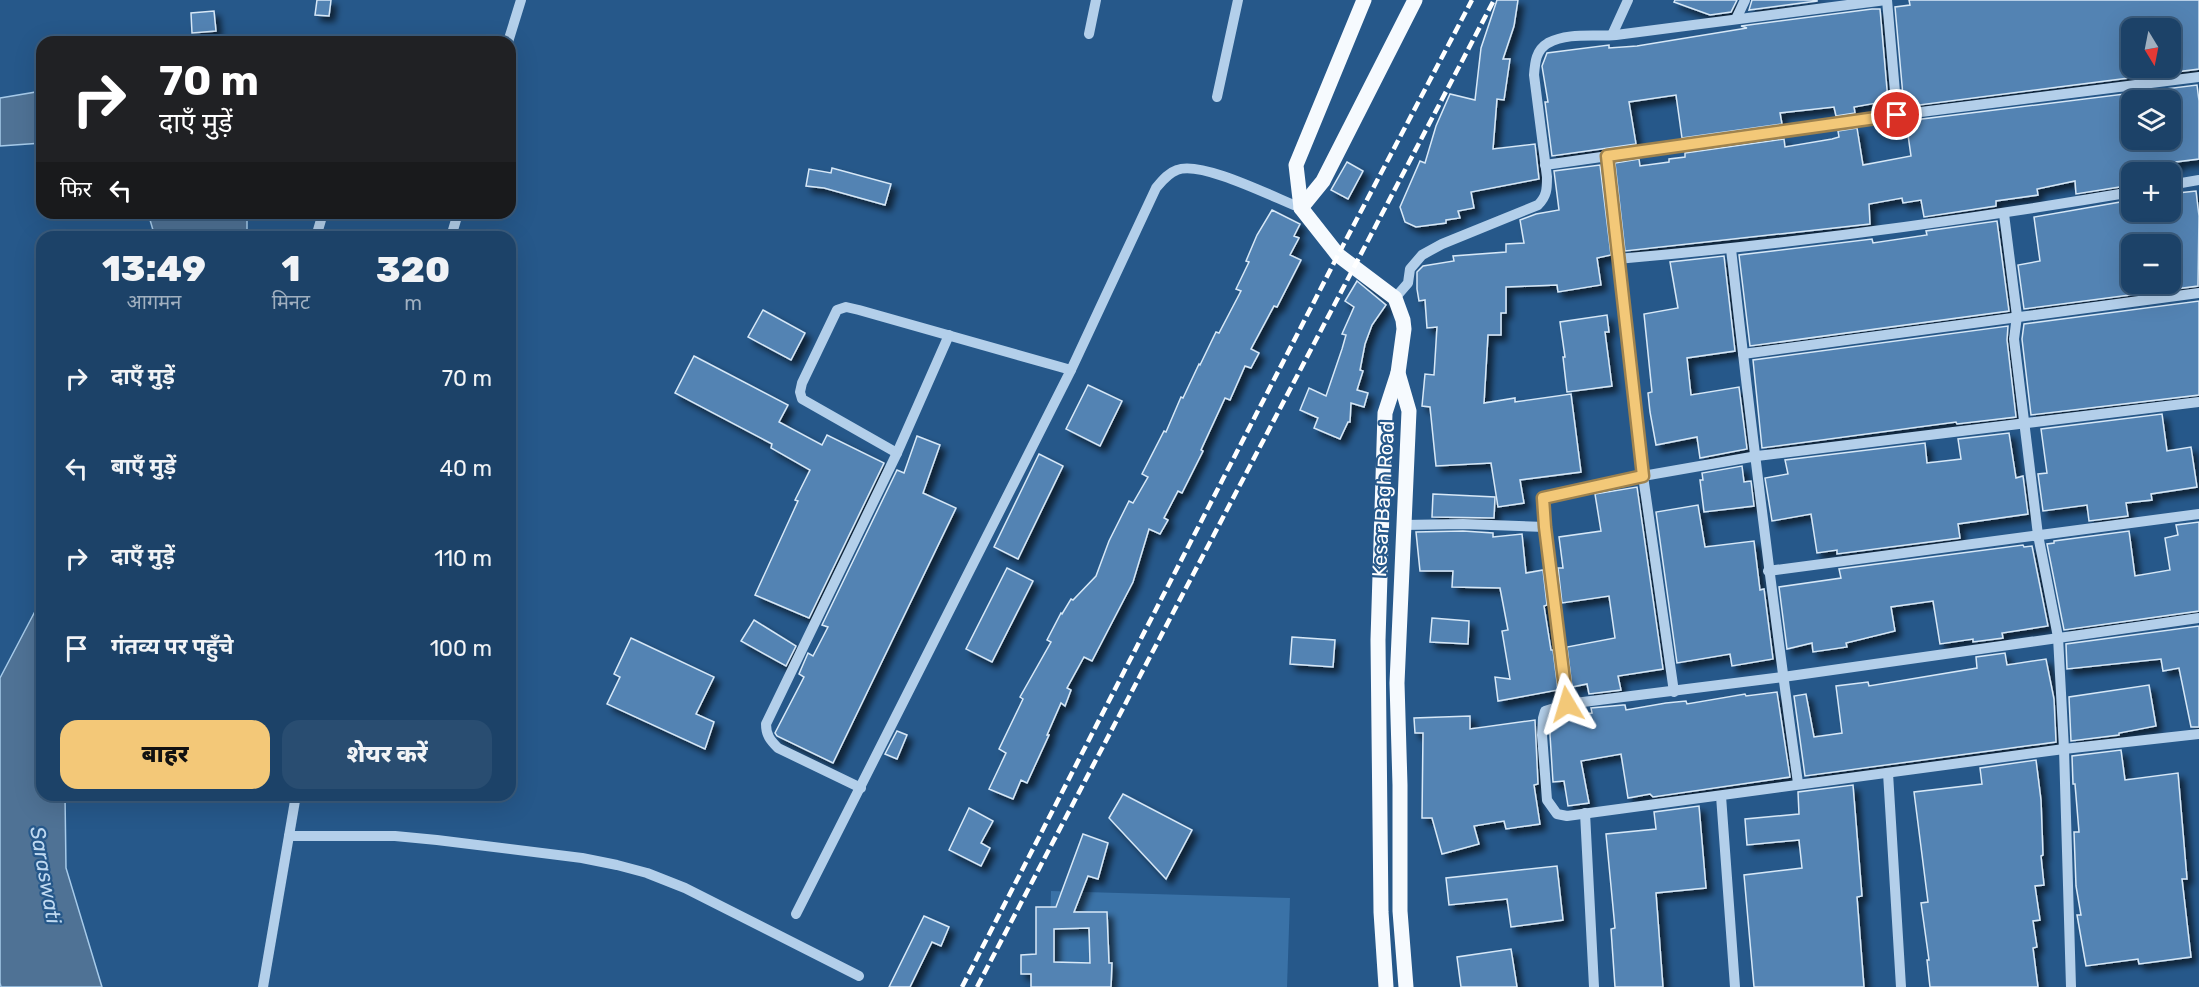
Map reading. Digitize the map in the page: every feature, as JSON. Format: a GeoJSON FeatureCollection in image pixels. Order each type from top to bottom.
{"type":"FeatureCollection","features":[{"type":"Feature","properties":{"kind":"main road"},"geometry":{"type":"LineString","coordinates":[[1364,0],[1296,165],[1301,208],[1338,255],[1395,298]]}},
{"type":"Feature","properties":{"kind":"main road"},"geometry":{"type":"LineString","coordinates":[[1301,208],[1323,181],[1415,0]]}},
{"type":"Feature","properties":{"kind":"main road","name":"Kesar Bagh Road"},"geometry":{"type":"LineString","coordinates":[[1395,298],[1404,320],[1398,373],[1409,411],[1402,525],[1397,683],[1400,911],[1406,987]]}},
{"type":"Feature","properties":{"kind":"main road"},"geometry":{"type":"LineString","coordinates":[[1386,987],[1381,912],[1378,640],[1384,412],[1398,373]]}},
{"type":"Feature","properties":{"kind":"street"},"geometry":{"type":"LineString","coordinates":[[510,36],[521,0]]}},
{"type":"Feature","properties":{"kind":"street"},"geometry":{"type":"LineString","coordinates":[[1089,34],[1096,0]]}},
{"type":"Feature","properties":{"kind":"street"},"geometry":{"type":"LineString","coordinates":[[1217,97],[1238,0]]}},
{"type":"Feature","properties":{"kind":"street"},"geometry":{"type":"LineString","coordinates":[[1612,35],[1628,0]]}},
{"type":"Feature","properties":{"kind":"street"},"geometry":{"type":"LineString","coordinates":[[1736,19],[1745,0]]}},
{"type":"Feature","properties":{"kind":"street"},"geometry":{"type":"LineString","coordinates":[[1395,298],[1408,283],[1410,269],[1422,255],[1442,244],[1538,205],[1547,192],[1534,75],[1535,59],[1549,42],[1564,38],[1612,35],[1887,0],[1897,115]]}},
{"type":"Feature","properties":{"kind":"street"},"geometry":{"type":"LineString","coordinates":[[1545,165],[1897,115],[2199,77]]}},
{"type":"Feature","properties":{"kind":"street"},"geometry":{"type":"LineString","coordinates":[[1607,156],[1643,476],[1674,692]]}},
{"type":"Feature","properties":{"kind":"street"},"geometry":{"type":"LineString","coordinates":[[796,914],[1071,370],[1156,188],[1164,178],[1178,169],[1193,168],[1246,185],[1301,208]]}},
{"type":"Feature","properties":{"kind":"street"},"geometry":{"type":"LineString","coordinates":[[2181,183],[2199,180]]}},
{"type":"Feature","properties":{"kind":"street"},"geometry":{"type":"LineString","coordinates":[[1617,259],[1731,249],[2004,214],[2121,194]]}},
{"type":"Feature","properties":{"kind":"street"},"geometry":{"type":"LineString","coordinates":[[2004,214],[2017,316],[2014,339],[2038,535],[2058,638],[2064,749],[2071,987]]}},
{"type":"Feature","properties":{"kind":"street"},"geometry":{"type":"LineString","coordinates":[[1731,249],[1757,456],[1768,571],[1798,783]]}},
{"type":"Feature","properties":{"kind":"street"},"geometry":{"type":"LineString","coordinates":[[1743,354],[2199,292]]}},
{"type":"Feature","properties":{"kind":"street"},"geometry":{"type":"LineString","coordinates":[[897,453],[802,399],[800,392],[802,383],[837,310],[846,307],[1071,370]]}},
{"type":"Feature","properties":{"kind":"street"},"geometry":{"type":"LineString","coordinates":[[861,788],[778,748],[770,741],[766,733],[766,724],[897,453],[949,335]]}},
{"type":"Feature","properties":{"kind":"street"},"geometry":{"type":"LineString","coordinates":[[1567,704],[1543,498],[1643,476],[1757,456],[2199,402]]}},
{"type":"Feature","properties":{"kind":"street"},"geometry":{"type":"LineString","coordinates":[[1768,571],[2199,513]]}},
{"type":"Feature","properties":{"kind":"street"},"geometry":{"type":"LineString","coordinates":[[1402,525],[1463,524],[1545,527]]}},
{"type":"Feature","properties":{"kind":"street"},"geometry":{"type":"LineString","coordinates":[[2199,618],[1674,692],[1567,704],[1545,711],[1542,718],[1542,735],[1547,800],[1557,814],[1568,816],[1721,796],[1798,783],[2199,734]]}},
{"type":"Feature","properties":{"kind":"street"},"geometry":{"type":"LineString","coordinates":[[1888,773],[1901,987]]}},
{"type":"Feature","properties":{"kind":"street"},"geometry":{"type":"LineString","coordinates":[[1721,796],[1735,987]]}},
{"type":"Feature","properties":{"kind":"street"},"geometry":{"type":"LineString","coordinates":[[263,987],[295,801]]}},
{"type":"Feature","properties":{"kind":"street"},"geometry":{"type":"LineString","coordinates":[[1585,813],[1594,987]]}},
{"type":"Feature","properties":{"kind":"street"},"geometry":{"type":"LineString","coordinates":[[289,836],[395,836],[582,858],[617,865],[647,873],[685,888],[859,976]]}},
{"type":"Feature","properties":{"kind":"shaded area"},"geometry":{"type":"Polygon","coordinates":[[[1051,891],[1290,898],[1287,987],[1048,987],[1051,891]]]}},
{"type":"Feature","properties":{"kind":"water"},"geometry":{"type":"Polygon","coordinates":[[[36,92],[36,143],[0,146],[0,98],[36,92]]]}},
{"type":"Feature","properties":{"kind":"water"},"geometry":{"type":"Polygon","coordinates":[[[150,219],[247,219],[247,231],[153,231],[150,219]]]}},
{"type":"Feature","properties":{"kind":"water","name":"Saraswati"},"geometry":{"type":"Polygon","coordinates":[[[36,609],[36,801],[65,801],[66,868],[102,987],[1,987],[0,678],[36,609]]]}},
{"type":"Feature","properties":{"kind":"building"},"geometry":{"type":"Polygon","coordinates":[[[317,0],[331,0],[329,16],[315,15],[317,0]]]}},
{"type":"Feature","properties":{"kind":"building"},"geometry":{"type":"Polygon","coordinates":[[[1497,0],[1518,0],[1514,26],[1503,59],[1510,59],[1504,100],[1497,99],[1493,149],[1535,144],[1539,179],[1471,192],[1474,208],[1458,211],[1460,218],[1446,220],[1446,223],[1416,227],[1405,222],[1400,207],[1420,161],[1425,163],[1436,126],[1450,94],[1475,100],[1481,48],[1497,0]]]}},
{"type":"Feature","properties":{"kind":"building"},"geometry":{"type":"Polygon","coordinates":[[[1675,0],[1737,0],[1731,12],[1710,15],[1674,2],[1675,0]]]}},
{"type":"Feature","properties":{"kind":"building"},"geometry":{"type":"Polygon","coordinates":[[[1752,0],[1817,0],[1817,1],[1749,10],[1752,0]]]}},
{"type":"Feature","properties":{"kind":"building"},"geometry":{"type":"Polygon","coordinates":[[[1909,0],[2199,0],[2199,69],[2181,71],[2181,18],[2121,18],[2121,78],[2129,78],[1904,107],[1895,7],[1910,5],[1909,0]]]}},
{"type":"Feature","properties":{"kind":"building"},"geometry":{"type":"Polygon","coordinates":[[[1880,9],[1888,101],[1854,107],[1855,113],[1836,116],[1834,107],[1780,113],[1782,124],[1682,138],[1676,95],[1629,102],[1636,144],[1552,156],[1545,102],[1548,102],[1542,66],[1547,53],[1609,45],[1609,48],[1637,46],[1747,28],[1741,26],[1880,9]]]}},
{"type":"Feature","properties":{"kind":"building"},"geometry":{"type":"Polygon","coordinates":[[[214,11],[216,31],[192,33],[191,13],[214,11]]]}},
{"type":"Feature","properties":{"kind":"building"},"geometry":{"type":"Polygon","coordinates":[[[2197,85],[2199,159],[2176,162],[2121,162],[2121,187],[2076,194],[2075,181],[2037,189],[2038,195],[1996,201],[1996,206],[1924,217],[1921,200],[1903,203],[1902,198],[1869,204],[1870,224],[1625,251],[1615,163],[1639,159],[1640,166],[1669,162],[1669,159],[1685,157],[1685,153],[1784,139],[1785,147],[1832,139],[1839,137],[1838,131],[1857,128],[1863,165],[1911,156],[1906,121],[2121,94],[2121,150],[2181,150],[2181,90],[2157,90],[2197,85]]]}},
{"type":"Feature","properties":{"kind":"building"},"geometry":{"type":"Polygon","coordinates":[[[1347,162],[1363,171],[1348,199],[1331,190],[1347,162]]]}},
{"type":"Feature","properties":{"kind":"building"},"geometry":{"type":"Polygon","coordinates":[[[1600,165],[1611,255],[1597,258],[1601,285],[1558,292],[1557,285],[1506,287],[1506,313],[1501,313],[1501,335],[1488,335],[1484,403],[1515,398],[1515,402],[1571,394],[1581,472],[1520,480],[1524,503],[1498,507],[1491,463],[1436,466],[1430,407],[1422,406],[1425,374],[1434,375],[1437,327],[1427,328],[1425,300],[1419,301],[1417,272],[1423,266],[1454,261],[1453,256],[1506,252],[1506,244],[1524,243],[1520,220],[1536,214],[1559,210],[1554,171],[1600,165]]]}},
{"type":"Feature","properties":{"kind":"building"},"geometry":{"type":"Polygon","coordinates":[[[832,168],[891,184],[885,205],[824,188],[806,186],[809,169],[831,173],[832,168]]]}},
{"type":"Feature","properties":{"kind":"building"},"geometry":{"type":"Polygon","coordinates":[[[2196,191],[2199,216],[2198,286],[2181,288],[2181,234],[2121,234],[2121,294],[2137,294],[2024,309],[2018,265],[2040,261],[2034,217],[2121,202],[2121,222],[2181,222],[2181,193],[2196,191]]]}},
{"type":"Feature","properties":{"kind":"building"},"geometry":{"type":"Polygon","coordinates":[[[1272,210],[1300,224],[1294,236],[1299,238],[1290,255],[1301,260],[1277,307],[1274,306],[1251,349],[1259,353],[1251,368],[1245,366],[1230,400],[1225,398],[1201,450],[1203,451],[1182,493],[1178,491],[1164,518],[1168,520],[1160,534],[1149,529],[1133,582],[1092,661],[1084,657],[1067,688],[1071,690],[1065,706],[1061,703],[1027,783],[1021,780],[1013,799],[989,789],[1006,753],[999,749],[1023,699],[1020,697],[1051,642],[1047,640],[1071,599],[1073,600],[1096,576],[1109,541],[1129,501],[1133,503],[1148,477],[1142,474],[1164,431],[1166,432],[1181,397],[1183,398],[1216,332],[1219,333],[1241,291],[1236,289],[1249,262],[1246,261],[1257,235],[1272,210]]]}},
{"type":"Feature","properties":{"kind":"building"},"geometry":{"type":"Polygon","coordinates":[[[1997,221],[2009,311],[1750,346],[1739,255],[1872,239],[1873,243],[1927,235],[1926,231],[1997,221]]]}},
{"type":"Feature","properties":{"kind":"building"},"geometry":{"type":"Polygon","coordinates":[[[1724,256],[1735,351],[1687,358],[1691,395],[1739,387],[1747,449],[1700,458],[1697,437],[1656,445],[1648,393],[1652,392],[1644,314],[1678,308],[1670,262],[1724,256]]]}},
{"type":"Feature","properties":{"kind":"building"},"geometry":{"type":"Polygon","coordinates":[[[1357,281],[1386,305],[1372,325],[1365,344],[1360,370],[1363,371],[1357,390],[1368,393],[1364,407],[1351,403],[1350,422],[1340,439],[1314,428],[1318,418],[1300,410],[1309,388],[1326,396],[1346,335],[1342,334],[1354,307],[1345,301],[1357,281]]]}},
{"type":"Feature","properties":{"kind":"building"},"geometry":{"type":"Polygon","coordinates":[[[2199,301],[2199,395],[2031,415],[2022,339],[2024,324],[2199,301]]]}},
{"type":"Feature","properties":{"kind":"building"},"geometry":{"type":"Polygon","coordinates":[[[763,310],[805,333],[791,360],[748,337],[763,310]]]}},
{"type":"Feature","properties":{"kind":"building"},"geometry":{"type":"Polygon","coordinates":[[[1607,315],[1609,332],[1605,332],[1612,386],[1567,392],[1560,322],[1607,315]]]}},
{"type":"Feature","properties":{"kind":"building"},"geometry":{"type":"Polygon","coordinates":[[[2008,326],[2007,340],[2016,417],[1957,424],[1956,422],[1762,448],[1753,360],[2008,326]]]}},
{"type":"Feature","properties":{"kind":"building"},"geometry":{"type":"Polygon","coordinates":[[[694,356],[788,405],[779,422],[822,445],[827,435],[884,463],[809,618],[755,595],[810,470],[771,448],[772,444],[675,393],[694,356]]]}},
{"type":"Feature","properties":{"kind":"building"},"geometry":{"type":"Polygon","coordinates":[[[1088,385],[1122,401],[1100,446],[1066,429],[1088,385]]]}},
{"type":"Feature","properties":{"kind":"building"},"geometry":{"type":"Polygon","coordinates":[[[2162,414],[2167,451],[2191,447],[2197,487],[2151,494],[2152,500],[2126,503],[2128,516],[2089,521],[2087,505],[2043,511],[2038,474],[2047,473],[2041,429],[2162,414]]]}},
{"type":"Feature","properties":{"kind":"building"},"geometry":{"type":"Polygon","coordinates":[[[2009,433],[2016,478],[2023,476],[2028,514],[1958,524],[1960,538],[1837,554],[1837,550],[1817,553],[1811,514],[1772,521],[1765,478],[1788,474],[1785,460],[1925,443],[1927,463],[1961,459],[1958,439],[2009,433]]]}},
{"type":"Feature","properties":{"kind":"building"},"geometry":{"type":"Polygon","coordinates":[[[917,436],[940,445],[923,493],[956,508],[833,763],[775,733],[804,677],[799,674],[808,653],[813,656],[828,627],[822,625],[897,470],[904,473],[917,436]]]}},
{"type":"Feature","properties":{"kind":"building"},"geometry":{"type":"Polygon","coordinates":[[[1039,454],[1063,466],[1018,559],[994,547],[1039,454]]]}},
{"type":"Feature","properties":{"kind":"building"},"geometry":{"type":"Polygon","coordinates":[[[1742,466],[1744,482],[1751,481],[1754,506],[1704,512],[1700,480],[1703,480],[1702,473],[1742,466]]]}},
{"type":"Feature","properties":{"kind":"building"},"geometry":{"type":"Polygon","coordinates":[[[1637,487],[1663,669],[1618,676],[1621,690],[1589,694],[1587,684],[1572,687],[1567,647],[1615,638],[1609,596],[1562,603],[1558,568],[1563,568],[1559,537],[1601,531],[1595,494],[1637,487]]]}},
{"type":"Feature","properties":{"kind":"building"},"geometry":{"type":"Polygon","coordinates":[[[1433,494],[1495,497],[1494,518],[1432,517],[1433,494]]]}},
{"type":"Feature","properties":{"kind":"building"},"geometry":{"type":"Polygon","coordinates":[[[1698,505],[1705,547],[1754,541],[1760,590],[1764,589],[1773,659],[1732,666],[1730,654],[1677,663],[1656,512],[1698,505]]]}},
{"type":"Feature","properties":{"kind":"building"},"geometry":{"type":"Polygon","coordinates":[[[2199,522],[2199,611],[2064,630],[2047,544],[2054,543],[2054,541],[2129,531],[2135,576],[2170,570],[2165,538],[2178,535],[2176,525],[2199,522]]]}},
{"type":"Feature","properties":{"kind":"building"},"geometry":{"type":"Polygon","coordinates":[[[1416,532],[1493,533],[1493,537],[1522,534],[1526,573],[1543,570],[1547,605],[1544,606],[1558,690],[1498,701],[1495,677],[1510,679],[1502,631],[1508,630],[1500,588],[1452,587],[1453,571],[1420,571],[1416,532]]]}},
{"type":"Feature","properties":{"kind":"building"},"geometry":{"type":"Polygon","coordinates":[[[2023,545],[2024,547],[2032,546],[2048,626],[2002,633],[2003,638],[1973,642],[1973,639],[1940,644],[1933,601],[1891,607],[1895,631],[1846,643],[1847,647],[1813,652],[1812,643],[1787,649],[1779,587],[1841,578],[1839,569],[2023,545]]]}},
{"type":"Feature","properties":{"kind":"building"},"geometry":{"type":"Polygon","coordinates":[[[1007,568],[1033,581],[992,662],[966,649],[1007,568]]]}},
{"type":"Feature","properties":{"kind":"building"},"geometry":{"type":"Polygon","coordinates":[[[1432,618],[1469,621],[1468,644],[1430,642],[1432,618]]]}},
{"type":"Feature","properties":{"kind":"building"},"geometry":{"type":"Polygon","coordinates":[[[754,620],[796,646],[786,666],[741,641],[754,620]]]}},
{"type":"Feature","properties":{"kind":"building"},"geometry":{"type":"Polygon","coordinates":[[[2199,626],[2199,727],[2191,727],[2179,668],[2163,671],[2161,659],[2067,669],[2066,644],[2199,626]]]}},
{"type":"Feature","properties":{"kind":"building"},"geometry":{"type":"Polygon","coordinates":[[[1292,637],[1335,640],[1333,667],[1290,664],[1292,637]]]}},
{"type":"Feature","properties":{"kind":"building"},"geometry":{"type":"Polygon","coordinates":[[[631,638],[714,677],[696,714],[714,722],[705,749],[607,704],[620,677],[614,674],[631,638]]]}},
{"type":"Feature","properties":{"kind":"building"},"geometry":{"type":"Polygon","coordinates":[[[2005,653],[2007,665],[2046,659],[2054,699],[2056,742],[1805,776],[1794,696],[1806,694],[1814,737],[1842,733],[1836,686],[1868,682],[1869,686],[1977,668],[1976,657],[2005,653]]]}},
{"type":"Feature","properties":{"kind":"building"},"geometry":{"type":"Polygon","coordinates":[[[2149,685],[2156,726],[2119,733],[2119,735],[2071,741],[2069,697],[2149,685]]]}},
{"type":"Feature","properties":{"kind":"building"},"geometry":{"type":"Polygon","coordinates":[[[1777,692],[1790,777],[1653,797],[1650,794],[1628,798],[1621,754],[1581,761],[1589,803],[1568,806],[1564,781],[1553,782],[1551,718],[1592,713],[1591,708],[1625,705],[1626,710],[1666,703],[1686,701],[1687,704],[1745,694],[1746,696],[1777,692]]]}},
{"type":"Feature","properties":{"kind":"building"},"geometry":{"type":"Polygon","coordinates":[[[1470,716],[1470,729],[1535,720],[1538,784],[1534,785],[1540,824],[1506,829],[1504,821],[1474,826],[1479,844],[1442,854],[1432,818],[1422,818],[1423,733],[1415,733],[1414,718],[1470,716]]]}},
{"type":"Feature","properties":{"kind":"building"},"geometry":{"type":"Polygon","coordinates":[[[897,731],[907,735],[897,759],[885,754],[897,731]]]}},
{"type":"Feature","properties":{"kind":"building"},"geometry":{"type":"Polygon","coordinates":[[[2121,750],[2125,780],[2178,773],[2187,879],[2182,879],[2191,957],[2139,964],[2138,959],[2086,966],[2077,915],[2081,915],[2076,886],[2074,832],[2079,832],[2072,756],[2121,750]]]}},
{"type":"Feature","properties":{"kind":"building"},"geometry":{"type":"Polygon","coordinates":[[[2036,760],[2041,800],[2043,855],[2041,856],[2044,885],[2035,886],[2040,920],[2033,921],[2037,947],[2033,948],[2038,987],[1930,987],[1927,960],[1929,960],[1921,903],[1928,902],[1914,792],[1982,784],[1980,768],[2036,760]]]}},
{"type":"Feature","properties":{"kind":"building"},"geometry":{"type":"Polygon","coordinates":[[[1853,785],[1862,896],[1857,897],[1864,987],[1754,987],[1744,875],[1802,868],[1799,840],[1747,845],[1745,819],[1799,814],[1798,792],[1853,785]]]}},
{"type":"Feature","properties":{"kind":"building"},"geometry":{"type":"Polygon","coordinates":[[[1123,794],[1192,830],[1166,879],[1109,818],[1123,794]]]}},
{"type":"Feature","properties":{"kind":"building"},"geometry":{"type":"Polygon","coordinates":[[[1699,806],[1706,888],[1656,893],[1663,987],[1615,987],[1611,929],[1615,928],[1606,834],[1656,829],[1654,812],[1699,806]]]}},
{"type":"Feature","properties":{"kind":"building"},"geometry":{"type":"Polygon","coordinates":[[[969,808],[993,821],[981,843],[990,848],[981,866],[949,850],[969,808]]]}},
{"type":"Feature","properties":{"kind":"building"},"geometry":{"type":"Polygon","coordinates":[[[1083,834],[1108,843],[1098,879],[1088,876],[1074,912],[1107,912],[1109,963],[1112,963],[1111,987],[1031,987],[1031,974],[1021,974],[1021,955],[1036,954],[1036,907],[1056,907],[1083,834]],[[1089,928],[1054,929],[1054,962],[1090,963],[1089,928]]]}},
{"type":"Feature","properties":{"kind":"building"},"geometry":{"type":"Polygon","coordinates":[[[1557,866],[1563,920],[1511,927],[1507,899],[1449,905],[1446,878],[1557,866]]]}},
{"type":"Feature","properties":{"kind":"building"},"geometry":{"type":"Polygon","coordinates":[[[924,916],[949,927],[941,946],[932,942],[910,987],[889,987],[924,916]]]}},
{"type":"Feature","properties":{"kind":"building"},"geometry":{"type":"Polygon","coordinates":[[[1511,949],[1517,987],[1461,987],[1457,957],[1511,949]]]}},
{"type":"Feature","properties":{"kind":"railway"},"geometry":{"type":"LineString","coordinates":[[962,987],[1338,255],[1472,0]]}},
{"type":"Feature","properties":{"kind":"railway"},"geometry":{"type":"LineString","coordinates":[[977,987],[1494,0]]}},
{"type":"Feature","properties":{"kind":"route"},"geometry":{"type":"LineString","coordinates":[[1567,704],[1543,498],[1643,476],[1607,156],[1897,115]]}}]}
